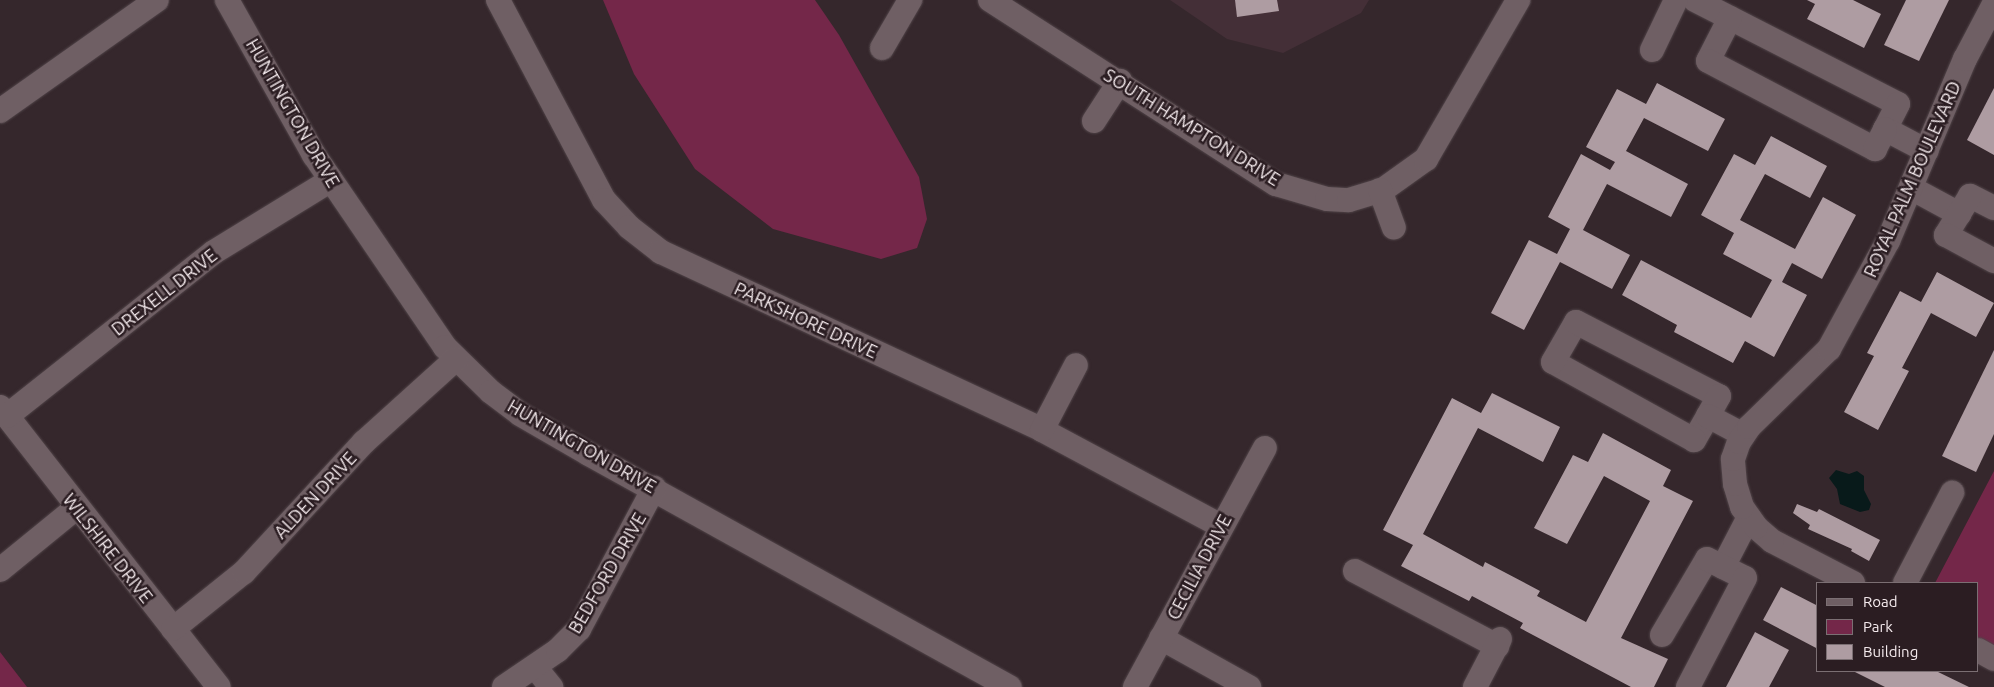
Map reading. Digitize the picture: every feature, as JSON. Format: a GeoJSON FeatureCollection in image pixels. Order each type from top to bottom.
{"type":"FeatureCollection","features":[{"type":"Feature","properties":{"kind":"street"},"geometry":{"type":"LineString","coordinates":[[0,111],[157,0]]}},
{"type":"Feature","properties":{"kind":"street","name":"HUNTINGTON DRIVE"},"geometry":{"type":"LineString","coordinates":[[227,0],[331,180],[445,347],[456,359],[520,414],[1010,687]]}},
{"type":"Feature","properties":{"kind":"street","name":"PARKSHORE DRIVE"},"geometry":{"type":"LineString","coordinates":[[498,0],[604,200],[629,227],[661,252],[1042,430],[1221,526]]}},
{"type":"Feature","properties":{"kind":"street"},"geometry":{"type":"LineString","coordinates":[[882,48],[910,0]]}},
{"type":"Feature","properties":{"kind":"street","name":"SOUTH HAMPTON DRIVE"},"geometry":{"type":"LineString","coordinates":[[990,0],[1120,80],[1276,184],[1327,198],[1349,200],[1380,190],[1406,176],[1426,159],[1518,0]]}},
{"type":"Feature","properties":{"kind":"street"},"geometry":{"type":"LineString","coordinates":[[1652,50],[1676,0]]}},
{"type":"Feature","properties":{"kind":"street"},"geometry":{"type":"LineString","coordinates":[[1695,0],[1898,104],[1875,149],[1708,61],[1730,18]]}},
{"type":"Feature","properties":{"kind":"street","name":"ROYAL PALM BOULEVARD"},"geometry":{"type":"LineString","coordinates":[[1851,582],[1772,541],[1749,517],[1735,484],[1733,459],[1743,435],[1829,349],[1888,241],[1965,59],[1994,4]]}},
{"type":"Feature","properties":{"kind":"street"},"geometry":{"type":"LineString","coordinates":[[1094,121],[1120,80]]}},
{"type":"Feature","properties":{"kind":"street"},"geometry":{"type":"LineString","coordinates":[[1884,129],[1926,151]]}},
{"type":"Feature","properties":{"kind":"street","name":"DREXELL DRIVE"},"geometry":{"type":"LineString","coordinates":[[3,412],[214,252],[331,180]]}},
{"type":"Feature","properties":{"kind":"street"},"geometry":{"type":"LineString","coordinates":[[1911,188],[1959,214]]}},
{"type":"Feature","properties":{"kind":"street"},"geometry":{"type":"LineString","coordinates":[[1380,190],[1394,228]]}},
{"type":"Feature","properties":{"kind":"street"},"geometry":{"type":"LineString","coordinates":[[1994,208],[1970,196],[1946,235],[1994,261]]}},
{"type":"Feature","properties":{"kind":"street"},"geometry":{"type":"LineString","coordinates":[[1576,322],[1719,396],[1708,416],[1694,440],[1553,362],[1576,322]]}},
{"type":"Feature","properties":{"kind":"street","name":"ALDEN DRIVE"},"geometry":{"type":"LineString","coordinates":[[172,629],[244,572],[364,442],[456,359]]}},
{"type":"Feature","properties":{"kind":"street"},"geometry":{"type":"LineString","coordinates":[[1042,430],[1076,364]]}},
{"type":"Feature","properties":{"kind":"street","name":"WILSHIRE DRIVE"},"geometry":{"type":"LineString","coordinates":[[3,412],[76,508],[219,687]]}},
{"type":"Feature","properties":{"kind":"street"},"geometry":{"type":"LineString","coordinates":[[1708,416],[1743,435]]}},
{"type":"Feature","properties":{"kind":"street","name":"CECILIA DRIVE"},"geometry":{"type":"LineString","coordinates":[[1135,687],[1265,448]]}},
{"type":"Feature","properties":{"kind":"street","name":"BEDFORD DRIVE"},"geometry":{"type":"LineString","coordinates":[[504,687],[535,667],[579,629],[654,488]]}},
{"type":"Feature","properties":{"kind":"street"},"geometry":{"type":"LineString","coordinates":[[1907,582],[1952,493]]}},
{"type":"Feature","properties":{"kind":"street"},"geometry":{"type":"LineString","coordinates":[[0,570],[76,508]]}},
{"type":"Feature","properties":{"kind":"street"},"geometry":{"type":"LineString","coordinates":[[1723,567],[1749,517]]}},
{"type":"Feature","properties":{"kind":"street"},"geometry":{"type":"LineString","coordinates":[[1662,635],[1707,559],[1745,578],[1688,687]]}},
{"type":"Feature","properties":{"kind":"street"},"geometry":{"type":"LineString","coordinates":[[1355,571],[1499,642],[1475,687]]}},
{"type":"Feature","properties":{"kind":"street"},"geometry":{"type":"LineString","coordinates":[[1161,638],[1249,687]]}},
{"type":"Feature","properties":{"kind":"street"},"geometry":{"type":"LineString","coordinates":[[1979,651],[1994,659]]}},
{"type":"Feature","properties":{"kind":"street"},"geometry":{"type":"LineString","coordinates":[[535,667],[551,687]]}},
{"type":"Feature","properties":{"kind":"shaded area"},"geometry":{"type":"Polygon","coordinates":[[[1170,0],[1369,0],[1361,13],[1283,53],[1227,39],[1170,0]]]}},
{"type":"Feature","properties":{"kind":"shaded area"},"geometry":{"type":"Polygon","coordinates":[[[1836,470],[1849,474],[1857,471],[1864,476],[1864,490],[1871,504],[1869,510],[1860,512],[1840,504],[1837,489],[1829,478],[1836,470]]]}},
{"type":"Feature","properties":{"kind":"green space"},"geometry":{"type":"Polygon","coordinates":[[[603,0],[815,0],[839,35],[919,177],[927,219],[917,248],[881,259],[773,229],[695,169],[634,74],[603,0]]]}},
{"type":"Feature","properties":{"kind":"green space"},"geometry":{"type":"Polygon","coordinates":[[[1994,471],[1994,646],[1979,638],[1979,582],[1936,582],[1994,471]]]}},
{"type":"Feature","properties":{"kind":"green space"},"geometry":{"type":"Polygon","coordinates":[[[0,652],[27,687],[0,687],[0,652]]]}},
{"type":"Feature","properties":{"kind":"building"},"geometry":{"type":"Polygon","coordinates":[[[1235,0],[1277,0],[1279,11],[1237,17],[1235,0]]]}},
{"type":"Feature","properties":{"kind":"building"},"geometry":{"type":"Polygon","coordinates":[[[1807,0],[1853,0],[1881,14],[1864,48],[1807,19],[1815,4],[1807,0]]]}},
{"type":"Feature","properties":{"kind":"building"},"geometry":{"type":"Polygon","coordinates":[[[1906,0],[1949,0],[1919,61],[1884,45],[1906,0]]]}},
{"type":"Feature","properties":{"kind":"building"},"geometry":{"type":"Polygon","coordinates":[[[1657,83],[1725,119],[1708,151],[1644,118],[1626,151],[1688,184],[1671,217],[1607,184],[1583,230],[1630,255],[1612,289],[1560,262],[1524,330],[1491,313],[1529,240],[1557,254],[1570,229],[1548,217],[1581,154],[1610,170],[1615,162],[1586,147],[1617,89],[1646,104],[1657,83]]]}},
{"type":"Feature","properties":{"kind":"building"},"geometry":{"type":"Polygon","coordinates":[[[1994,88],[1994,155],[1967,140],[1994,88]]]}},
{"type":"Feature","properties":{"kind":"building"},"geometry":{"type":"Polygon","coordinates":[[[1771,136],[1827,166],[1810,198],[1765,174],[1740,220],[1795,249],[1823,197],[1856,215],[1822,279],[1792,263],[1782,282],[1807,295],[1774,357],[1745,341],[1733,363],[1674,332],[1677,325],[1622,295],[1641,260],[1751,318],[1772,280],[1723,254],[1734,233],[1701,215],[1734,154],[1755,165],[1771,136]]]}},
{"type":"Feature","properties":{"kind":"building"},"geometry":{"type":"Polygon","coordinates":[[[1937,272],[1994,303],[1976,337],[1931,313],[1902,368],[1909,371],[1878,430],[1844,412],[1874,356],[1867,353],[1900,291],[1921,302],[1937,272]]]}},
{"type":"Feature","properties":{"kind":"building"},"geometry":{"type":"Polygon","coordinates":[[[1994,350],[1994,434],[1976,472],[1942,456],[1994,350]]]}},
{"type":"Feature","properties":{"kind":"building"},"geometry":{"type":"Polygon","coordinates":[[[1492,393],[1560,427],[1543,462],[1478,428],[1423,534],[1483,567],[1485,562],[1540,591],[1537,596],[1586,622],[1650,501],[1604,476],[1567,544],[1534,528],[1573,455],[1588,462],[1603,433],[1671,470],[1663,486],[1693,501],[1621,638],[1668,659],[1654,687],[1631,687],[1520,628],[1523,623],[1472,596],[1469,601],[1401,566],[1413,545],[1383,530],[1452,398],[1481,413],[1492,393]]]}},
{"type":"Feature","properties":{"kind":"building"},"geometry":{"type":"Polygon","coordinates":[[[1797,504],[1817,512],[1819,509],[1880,540],[1869,561],[1851,551],[1852,549],[1808,529],[1810,525],[1793,513],[1797,504]]]}},
{"type":"Feature","properties":{"kind":"building"},"geometry":{"type":"Polygon","coordinates":[[[1781,587],[1816,605],[1816,648],[1763,620],[1781,587]]]}},
{"type":"Feature","properties":{"kind":"building"},"geometry":{"type":"Polygon","coordinates":[[[1755,632],[1789,650],[1769,687],[1726,687],[1755,632]]]}},
{"type":"Feature","properties":{"kind":"building"},"geometry":{"type":"Polygon","coordinates":[[[1855,672],[1938,672],[1969,687],[1885,687],[1855,672]]]}}]}
